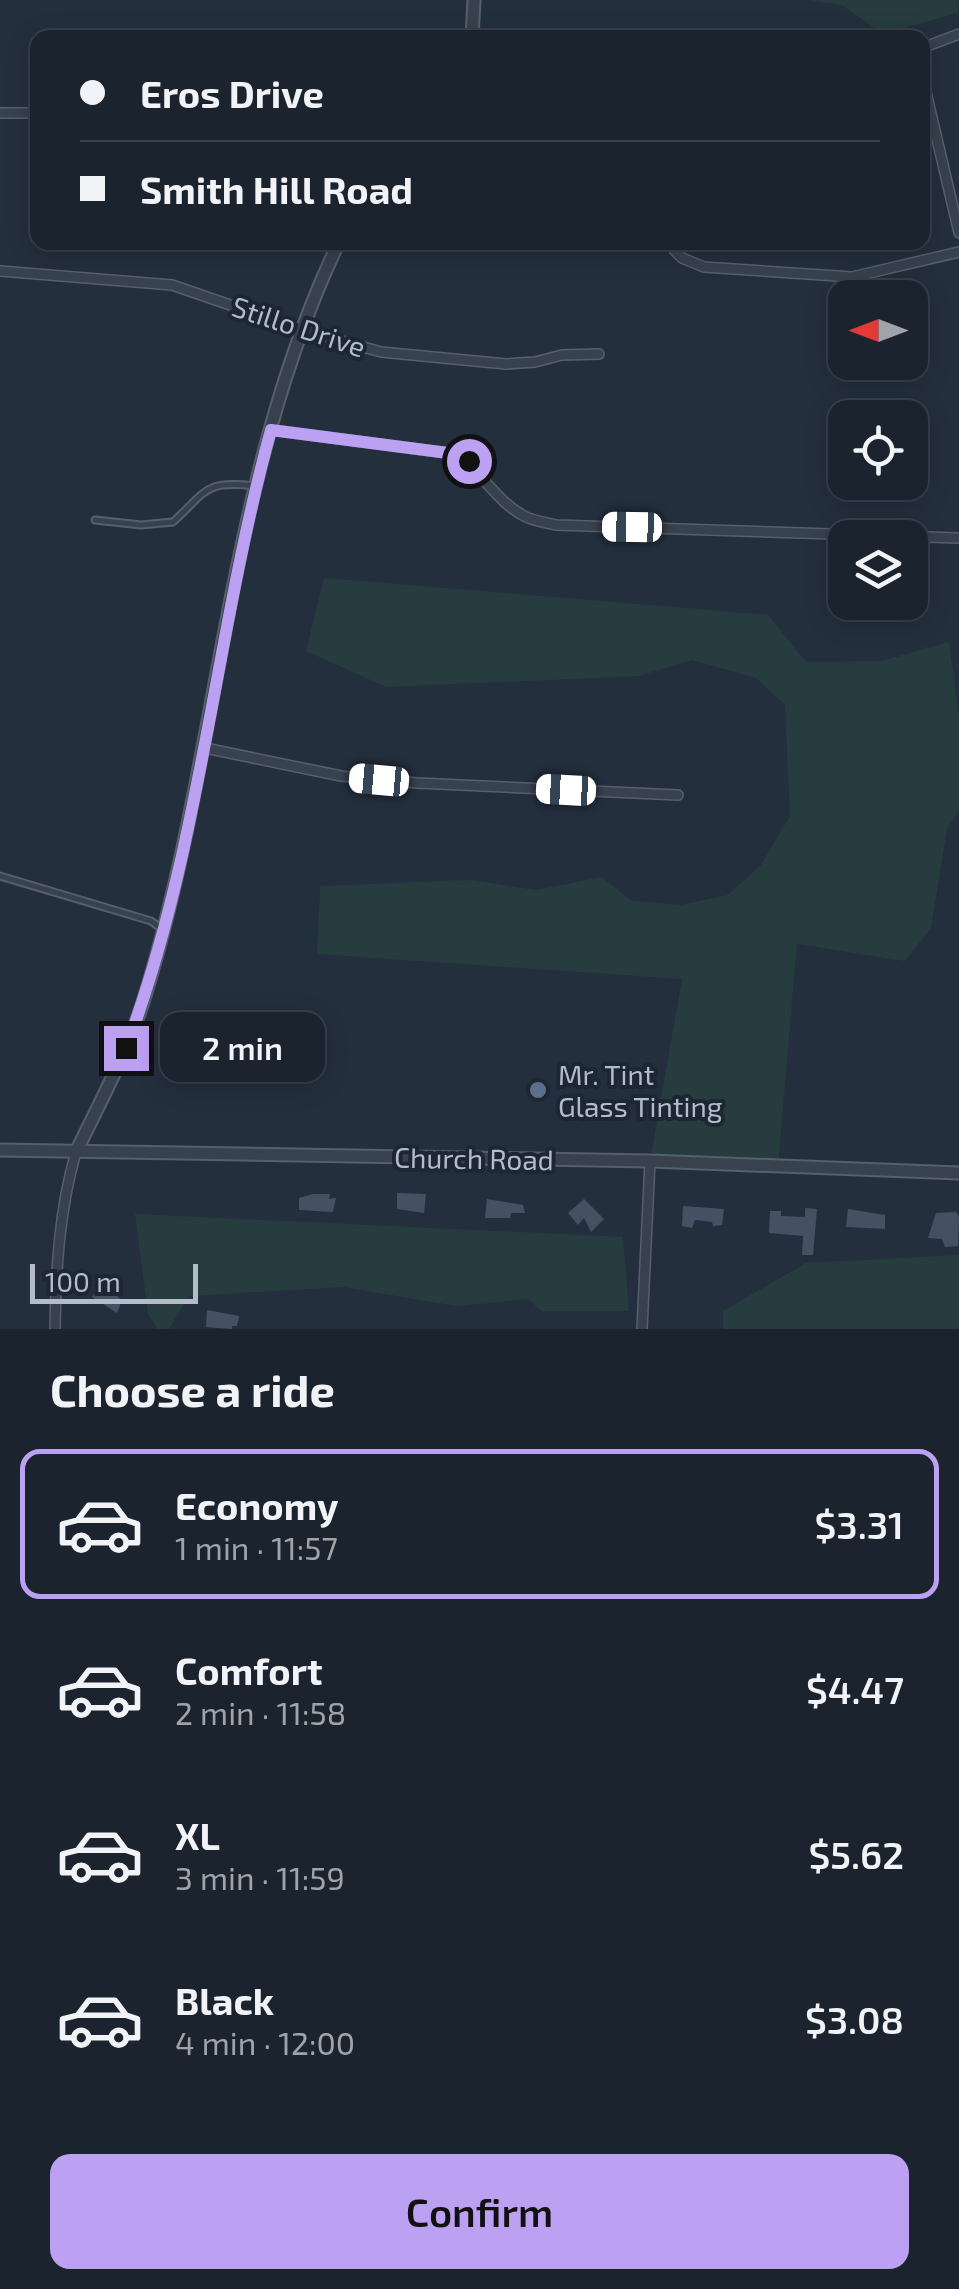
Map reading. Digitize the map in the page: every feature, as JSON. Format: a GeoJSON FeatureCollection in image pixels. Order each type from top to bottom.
{"type":"FeatureCollection","features":[{"type":"Feature","properties":{"kind":"street"},"geometry":{"type":"LineString","coordinates":[[472,30],[474,0]]}},
{"type":"Feature","properties":{"kind":"street"},"geometry":{"type":"LineString","coordinates":[[930,45],[959,34]]}},
{"type":"Feature","properties":{"kind":"street"},"geometry":{"type":"LineString","coordinates":[[930,109],[959,232]]}},
{"type":"Feature","properties":{"kind":"street"},"geometry":{"type":"LineString","coordinates":[[0,113],[30,113]]}},
{"type":"Feature","properties":{"kind":"street"},"geometry":{"type":"LineString","coordinates":[[55,1329],[58,1242],[66,1186],[76,1152],[126,1048],[144,1000],[204,748],[255,486],[303,330],[335,250]]}},
{"type":"Feature","properties":{"kind":"street"},"geometry":{"type":"LineString","coordinates":[[674,250],[682,258],[704,267],[852,277],[959,252]]}},
{"type":"Feature","properties":{"kind":"street","name":"Stillo Drive"},"geometry":{"type":"LineString","coordinates":[[0,272],[172,285],[303,330],[382,352],[506,364],[599,354]]}},
{"type":"Feature","properties":{"kind":"street"},"geometry":{"type":"LineString","coordinates":[[271,430],[448,453],[469,461],[506,504],[526,518],[556,525],[959,538]]}},
{"type":"Feature","properties":{"kind":"street"},"geometry":{"type":"LineString","coordinates":[[204,748],[340,776],[678,795]]}},
{"type":"Feature","properties":{"kind":"street","name":"Church Road"},"geometry":{"type":"LineString","coordinates":[[0,1150],[650,1161],[953,1172]]}},
{"type":"Feature","properties":{"kind":"street"},"geometry":{"type":"LineString","coordinates":[[642,1329],[650,1161]]}},
{"type":"Feature","properties":{"kind":"lane"},"geometry":{"type":"LineString","coordinates":[[95,520],[141,525],[173,522],[194,497],[206,490],[232,484],[255,486]]}},
{"type":"Feature","properties":{"kind":"lane"},"geometry":{"type":"LineString","coordinates":[[0,876],[151,921],[162,929]]}},
{"type":"Feature","properties":{"kind":"green space"},"geometry":{"type":"Polygon","coordinates":[[[809,0],[959,0],[958,13],[897,30],[877,30],[842,5],[809,0]]]}},
{"type":"Feature","properties":{"kind":"green space"},"geometry":{"type":"Polygon","coordinates":[[[324,578],[768,615],[806,662],[882,661],[949,642],[959,716],[959,810],[947,829],[931,928],[905,961],[797,944],[778,1166],[650,1161],[682,979],[317,954],[320,886],[470,880],[537,890],[602,877],[632,901],[680,905],[728,895],[761,865],[790,816],[785,705],[756,678],[692,660],[639,676],[386,687],[306,651],[324,578]]]}},
{"type":"Feature","properties":{"kind":"green space"},"geometry":{"type":"Polygon","coordinates":[[[135,1214],[623,1237],[629,1311],[542,1311],[528,1299],[456,1306],[343,1287],[189,1296],[169,1329],[158,1329],[148,1314],[135,1214]]]}},
{"type":"Feature","properties":{"kind":"green space"},"geometry":{"type":"Polygon","coordinates":[[[959,1255],[959,1329],[723,1329],[723,1311],[806,1263],[959,1255]]]}},
{"type":"Feature","properties":{"kind":"building"},"geometry":{"type":"Polygon","coordinates":[[[397,1193],[426,1194],[424,1213],[397,1209],[397,1193]]]}},
{"type":"Feature","properties":{"kind":"building"},"geometry":{"type":"Polygon","coordinates":[[[313,1194],[336,1198],[333,1212],[299,1210],[299,1198],[313,1194]]]}},
{"type":"Feature","properties":{"kind":"building"},"geometry":{"type":"Polygon","coordinates":[[[487,1199],[523,1205],[525,1213],[511,1213],[510,1218],[485,1218],[487,1199]]]}},
{"type":"Feature","properties":{"kind":"building"},"geometry":{"type":"Polygon","coordinates":[[[584,1199],[604,1219],[591,1232],[584,1218],[578,1225],[568,1213],[584,1199]]]}},
{"type":"Feature","properties":{"kind":"building"},"geometry":{"type":"Polygon","coordinates":[[[683,1206],[724,1209],[722,1225],[695,1220],[692,1228],[682,1226],[683,1206]]]}},
{"type":"Feature","properties":{"kind":"building"},"geometry":{"type":"Polygon","coordinates":[[[805,1208],[817,1209],[813,1255],[802,1255],[803,1236],[769,1233],[770,1211],[781,1211],[781,1216],[805,1217],[805,1208]]]}},
{"type":"Feature","properties":{"kind":"building"},"geometry":{"type":"Polygon","coordinates":[[[848,1209],[885,1215],[885,1229],[846,1227],[848,1209]]]}},
{"type":"Feature","properties":{"kind":"building"},"geometry":{"type":"Polygon","coordinates":[[[956,1212],[958,1246],[945,1247],[942,1239],[928,1238],[936,1213],[956,1212]]]}},
{"type":"Feature","properties":{"kind":"building"},"geometry":{"type":"Polygon","coordinates":[[[101,1284],[122,1300],[117,1313],[92,1297],[101,1284]]]}},
{"type":"Feature","properties":{"kind":"building"},"geometry":{"type":"Polygon","coordinates":[[[207,1310],[239,1316],[237,1326],[206,1327],[207,1310]]]}},
{"type":"Feature","properties":{"kind":"place","name":"Mr. Tint Glass Tinting"},"geometry":{"type":"Point","coordinates":[538,1090]}},
{"type":"Feature","properties":{"kind":"route"},"geometry":{"type":"LineString","coordinates":[[126,1048],[144,1000],[170,894],[204,748],[252,498],[271,430],[448,453],[469,461]]}}]}
